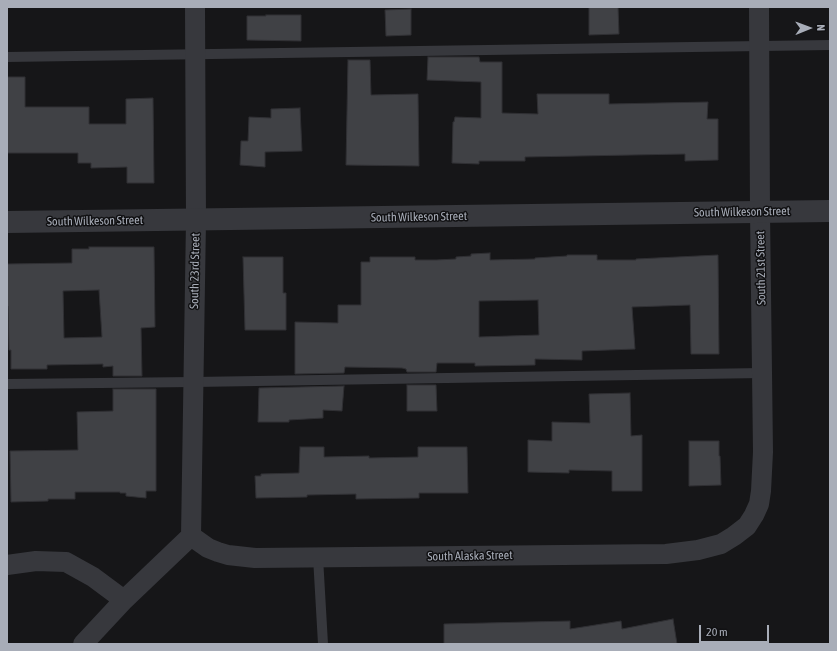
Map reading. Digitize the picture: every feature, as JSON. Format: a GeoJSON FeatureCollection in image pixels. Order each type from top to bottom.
{"type":"FeatureCollection","features":[{"type":"Feature","properties":{"kind":"street","name":"South 23rd Street"},"geometry":{"type":"LineString","coordinates":[[191,536],[196,220],[195,7]]}},
{"type":"Feature","properties":{"kind":"street","name":"South 21st Street"},"geometry":{"type":"LineString","coordinates":[[747,526],[759,504],[763,452],[759,7]]}},
{"type":"Feature","properties":{"kind":"street","name":"South Wilkeson Street"},"geometry":{"type":"LineString","coordinates":[[7,222],[830,211]]}},
{"type":"Feature","properties":{"kind":"street","name":"South Alaska Street"},"geometry":{"type":"LineString","coordinates":[[191,536],[208,548],[228,555],[255,558],[666,554],[698,550],[721,544],[747,526]]}},
{"type":"Feature","properties":{"kind":"street"},"geometry":{"type":"LineString","coordinates":[[83,644],[124,600],[191,536]]}},
{"type":"Feature","properties":{"kind":"street"},"geometry":{"type":"LineString","coordinates":[[7,565],[36,561],[66,562],[93,576],[124,600]]}},
{"type":"Feature","properties":{"kind":"lane"},"geometry":{"type":"LineString","coordinates":[[7,57],[830,45]]}},
{"type":"Feature","properties":{"kind":"lane"},"geometry":{"type":"LineString","coordinates":[[7,384],[762,372]]}},
{"type":"Feature","properties":{"kind":"lane"},"geometry":{"type":"LineString","coordinates":[[318,557],[323,644]]}},
{"type":"Feature","properties":{"kind":"building"},"geometry":{"type":"Polygon","coordinates":[[[589,7],[618,7],[619,34],[589,35],[589,7]]]}},
{"type":"Feature","properties":{"kind":"building"},"geometry":{"type":"Polygon","coordinates":[[[411,9],[411,35],[386,36],[385,10],[411,9]]]}},
{"type":"Feature","properties":{"kind":"building"},"geometry":{"type":"Polygon","coordinates":[[[301,15],[301,41],[247,40],[247,16],[301,15]]]}},
{"type":"Feature","properties":{"kind":"building"},"geometry":{"type":"Polygon","coordinates":[[[428,57],[479,57],[480,62],[502,62],[502,113],[538,114],[537,94],[609,94],[609,104],[708,102],[707,119],[718,119],[718,160],[685,161],[685,154],[525,157],[525,161],[479,161],[479,164],[452,163],[453,122],[455,117],[481,118],[481,82],[427,80],[428,57]]]}},
{"type":"Feature","properties":{"kind":"building"},"geometry":{"type":"Polygon","coordinates":[[[348,60],[370,60],[371,95],[418,94],[419,166],[346,165],[348,60]]]}},
{"type":"Feature","properties":{"kind":"building"},"geometry":{"type":"Polygon","coordinates":[[[7,77],[25,77],[25,107],[89,107],[89,124],[126,124],[126,99],[153,98],[154,183],[127,183],[127,167],[91,168],[91,163],[78,163],[78,153],[7,153],[7,77]]]}},
{"type":"Feature","properties":{"kind":"building"},"geometry":{"type":"Polygon","coordinates":[[[300,108],[302,151],[265,152],[265,167],[240,165],[241,141],[248,141],[249,117],[271,118],[271,109],[300,108]]]}},
{"type":"Feature","properties":{"kind":"building"},"geometry":{"type":"Polygon","coordinates":[[[89,247],[154,247],[155,327],[141,328],[142,376],[113,376],[113,366],[103,367],[103,364],[47,365],[47,369],[11,369],[11,350],[9,350],[7,306],[7,264],[72,263],[72,249],[89,249],[89,247]],[[99,290],[63,291],[64,338],[102,337],[99,290]]]}},
{"type":"Feature","properties":{"kind":"building"},"geometry":{"type":"Polygon","coordinates":[[[490,253],[490,260],[535,259],[567,255],[597,255],[597,260],[636,260],[718,255],[719,354],[691,354],[690,305],[632,307],[635,349],[582,351],[582,360],[535,359],[535,365],[475,366],[475,363],[437,363],[436,372],[407,372],[406,369],[402,368],[345,367],[344,373],[295,374],[295,322],[338,323],[338,305],[361,305],[361,262],[370,262],[370,257],[415,257],[415,260],[436,260],[456,259],[456,257],[471,256],[471,254],[490,253]],[[538,300],[479,301],[479,337],[539,335],[538,300]]]}},
{"type":"Feature","properties":{"kind":"building"},"geometry":{"type":"Polygon","coordinates":[[[243,257],[283,257],[283,293],[286,293],[286,330],[245,330],[243,257]]]}},
{"type":"Feature","properties":{"kind":"building"},"geometry":{"type":"Polygon","coordinates":[[[407,385],[436,385],[437,411],[407,411],[407,385]]]}},
{"type":"Feature","properties":{"kind":"building"},"geometry":{"type":"Polygon","coordinates":[[[344,386],[342,411],[323,410],[323,418],[289,420],[289,422],[258,422],[259,388],[344,386]]]}},
{"type":"Feature","properties":{"kind":"building"},"geometry":{"type":"Polygon","coordinates":[[[113,389],[156,389],[156,491],[146,491],[146,498],[126,496],[126,493],[120,492],[75,492],[75,499],[48,499],[48,501],[11,502],[10,451],[78,450],[77,412],[113,411],[113,389]]]}},
{"type":"Feature","properties":{"kind":"building"},"geometry":{"type":"Polygon","coordinates":[[[630,393],[631,436],[642,435],[642,491],[612,491],[612,471],[569,470],[569,473],[528,472],[528,440],[552,441],[552,422],[590,423],[589,394],[630,393]]]}},
{"type":"Feature","properties":{"kind":"building"},"geometry":{"type":"Polygon","coordinates":[[[689,441],[719,441],[721,485],[689,486],[689,441]]]}},
{"type":"Feature","properties":{"kind":"building"},"geometry":{"type":"Polygon","coordinates":[[[300,447],[324,447],[324,457],[369,456],[369,458],[418,457],[418,447],[467,447],[468,493],[419,493],[419,498],[356,499],[356,494],[256,498],[255,476],[261,476],[261,474],[299,473],[300,447]]]}},
{"type":"Feature","properties":{"kind":"building"},"geometry":{"type":"Polygon","coordinates":[[[673,619],[677,644],[444,644],[444,624],[570,621],[570,629],[621,621],[622,629],[673,619]]]}}]}
